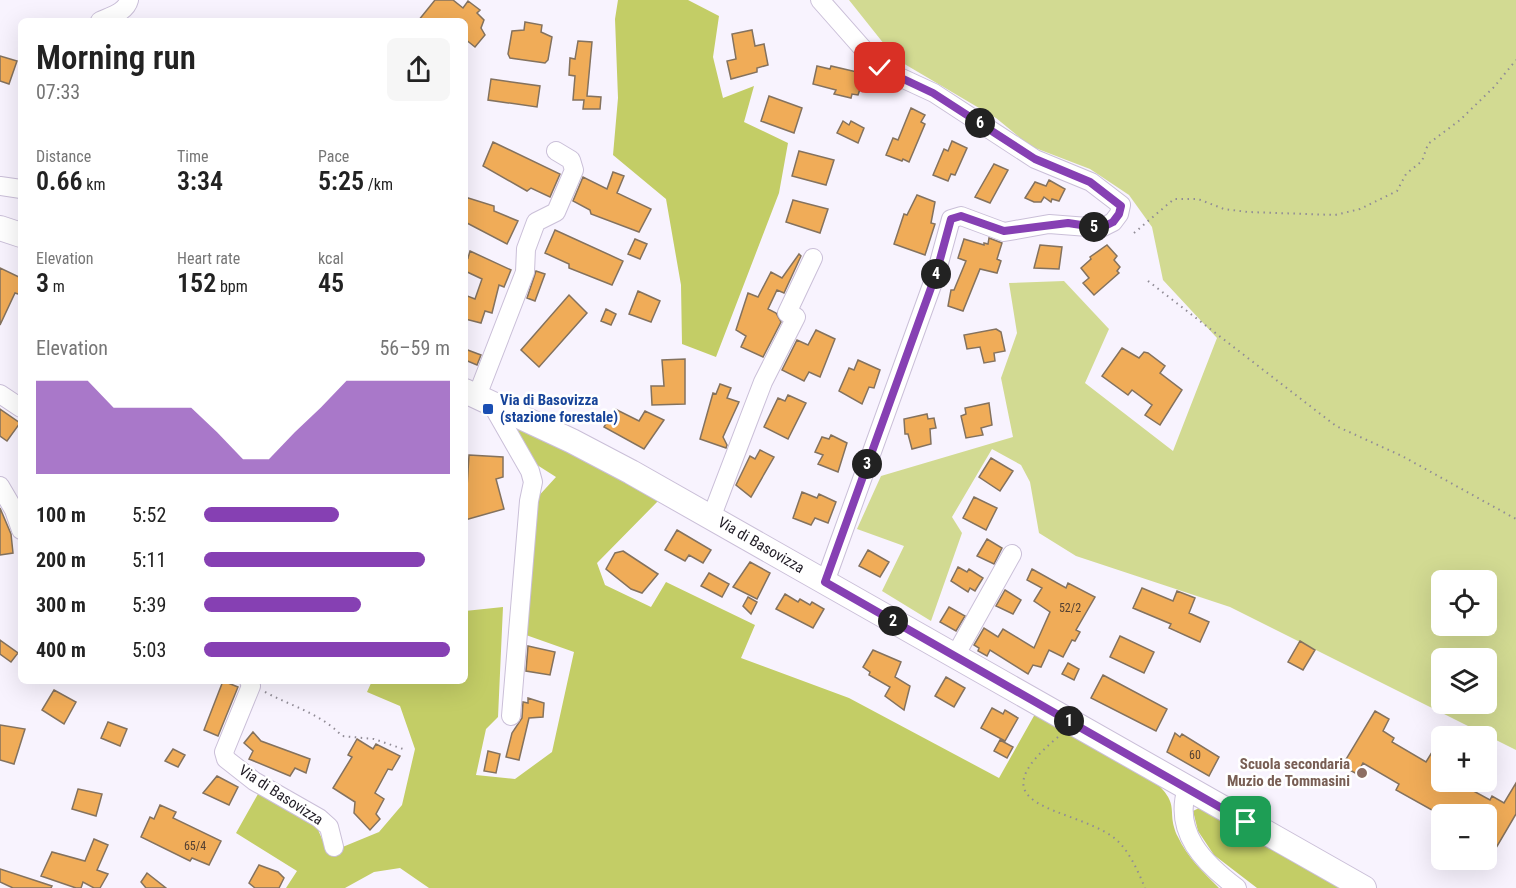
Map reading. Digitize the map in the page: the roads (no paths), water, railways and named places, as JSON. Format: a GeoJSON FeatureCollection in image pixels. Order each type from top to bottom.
{"type":"FeatureCollection","features":[{"type":"Feature","properties":{"kind":"main road","name":"Via di Basovizza"},"geometry":{"type":"LineString","coordinates":[[477,396],[572,441],[711,518],[1364,888]]}},
{"type":"Feature","properties":{"kind":"street"},"geometry":{"type":"LineString","coordinates":[[107,18],[128,5],[129,0]]}},
{"type":"Feature","properties":{"kind":"street"},"geometry":{"type":"LineString","coordinates":[[820,0],[880,68],[933,93],[1035,159],[1090,182],[1113,197],[1121,206],[1119,214],[1101,228],[1058,223],[1004,231],[961,216],[951,219],[936,274],[825,582]]}},
{"type":"Feature","properties":{"kind":"street"},"geometry":{"type":"LineString","coordinates":[[511,716],[529,501],[533,482],[530,471],[477,396],[525,272],[526,249],[536,222],[556,212],[574,170],[571,160],[556,150]]}},
{"type":"Feature","properties":{"kind":"street"},"geometry":{"type":"LineString","coordinates":[[0,186],[18,189]]}},
{"type":"Feature","properties":{"kind":"street"},"geometry":{"type":"LineString","coordinates":[[711,518],[763,382],[796,317],[787,313],[813,258]]}},
{"type":"Feature","properties":{"kind":"street"},"geometry":{"type":"LineString","coordinates":[[0,394],[18,406]]}},
{"type":"Feature","properties":{"kind":"street"},"geometry":{"type":"LineString","coordinates":[[0,486],[18,521]]}},
{"type":"Feature","properties":{"kind":"street"},"geometry":{"type":"LineString","coordinates":[[956,656],[1012,554]]}},
{"type":"Feature","properties":{"kind":"street","name":"Via di Basovizza"},"geometry":{"type":"LineString","coordinates":[[250,684],[224,752],[226,759],[254,781],[319,818],[329,827],[334,847]]}},
{"type":"Feature","properties":{"kind":"street"},"geometry":{"type":"LineString","coordinates":[[1187,788],[1182,810],[1187,834],[1206,862],[1237,888]]}},
{"type":"Feature","properties":{"kind":"place","name":"Via di Basovizza (stazione forestale)"},"geometry":{"type":"Point","coordinates":[488,409]}},
{"type":"Feature","properties":{"kind":"place","name":"Scuola secondaria Muzio de Tommasini"},"geometry":{"type":"Point","coordinates":[1362,773]}}]}
